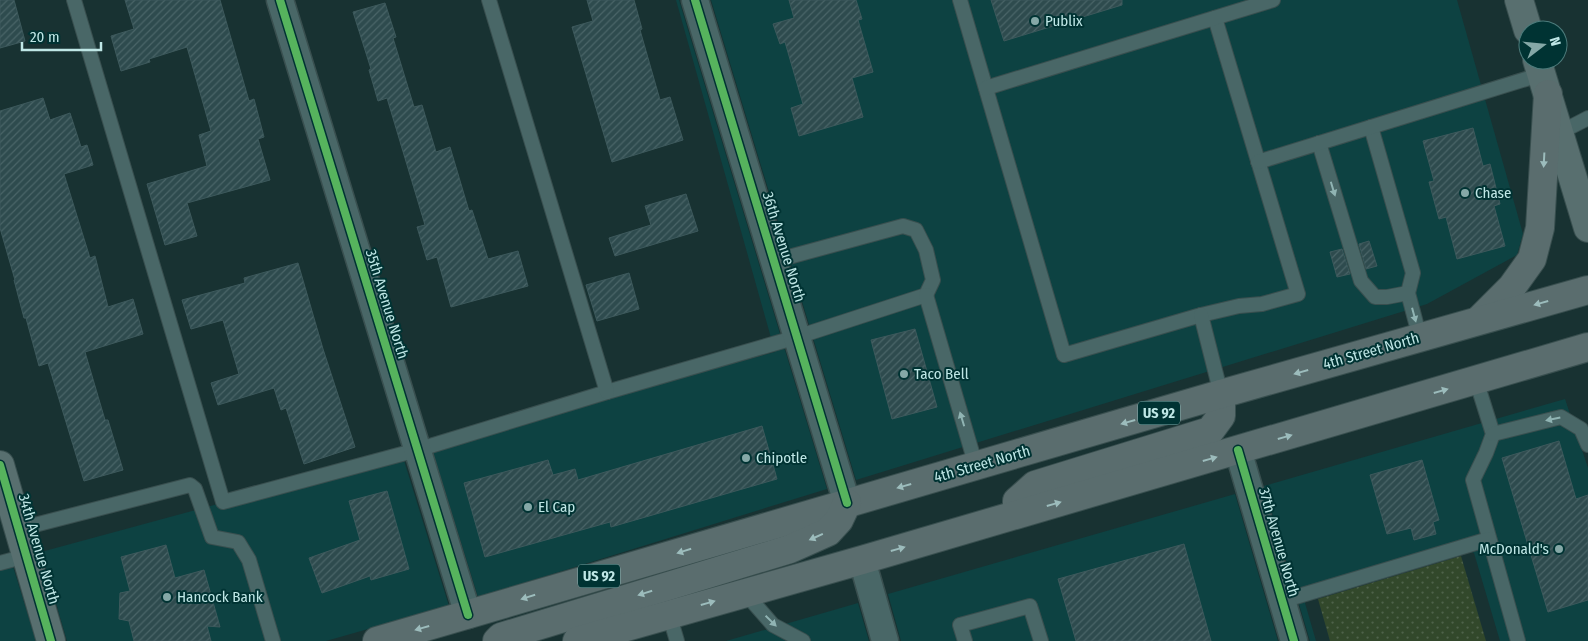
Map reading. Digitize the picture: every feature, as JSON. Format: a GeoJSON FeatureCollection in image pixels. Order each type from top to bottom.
{"type":"FeatureCollection","features":[{"type":"Feature","properties":{"kind":"main road"},"geometry":{"type":"LineString","coordinates":[[1478,321],[1512,287],[1532,259],[1540,228],[1542,76]]}},
{"type":"Feature","properties":{"kind":"main road","name":"4th Street North"},"geometry":{"type":"LineString","coordinates":[[377,641],[1221,394],[1588,290]]}},
{"type":"Feature","properties":{"kind":"main road"},"geometry":{"type":"LineString","coordinates":[[577,641],[636,633],[669,614],[862,560],[1588,347]]}},
{"type":"Feature","properties":{"kind":"main road"},"geometry":{"type":"LineString","coordinates":[[1017,514],[1017,501],[1034,485],[1210,431],[1221,416],[1221,394]]}},
{"type":"Feature","properties":{"kind":"main road"},"geometry":{"type":"LineString","coordinates":[[497,641],[501,637],[790,549],[828,532],[839,520],[848,503]]}},
{"type":"Feature","properties":{"kind":"street","name":"35th Avenue North"},"geometry":{"type":"LineString","coordinates":[[280,0],[468,615]]}},
{"type":"Feature","properties":{"kind":"street","name":"36th Avenue North"},"geometry":{"type":"LineString","coordinates":[[695,0],[848,503]]}},
{"type":"Feature","properties":{"kind":"street"},"geometry":{"type":"LineString","coordinates":[[1519,0],[1525,20]]}},
{"type":"Feature","properties":{"kind":"street"},"geometry":{"type":"LineString","coordinates":[[1542,76],[1588,228]]}},
{"type":"Feature","properties":{"kind":"street","name":"37th Avenue North"},"geometry":{"type":"LineString","coordinates":[[1238,450],[1294,641]]}},
{"type":"Feature","properties":{"kind":"street","name":"34th Avenue North"},"geometry":{"type":"LineString","coordinates":[[0,465],[51,641]]}},
{"type":"Feature","properties":{"kind":"street"},"geometry":{"type":"LineString","coordinates":[[862,560],[885,641]]}},
{"type":"Feature","properties":{"kind":"lane"},"geometry":{"type":"LineString","coordinates":[[74,0],[223,502],[417,450],[797,337],[926,295]]}},
{"type":"Feature","properties":{"kind":"lane"},"geometry":{"type":"LineString","coordinates":[[489,0],[608,392]]}},
{"type":"Feature","properties":{"kind":"lane"},"geometry":{"type":"LineString","coordinates":[[960,0],[1064,355],[1201,314],[1239,306],[1262,304],[1298,294],[1215,18]]}},
{"type":"Feature","properties":{"kind":"lane"},"geometry":{"type":"LineString","coordinates":[[986,88],[1274,0]]}},
{"type":"Feature","properties":{"kind":"lane"},"geometry":{"type":"LineString","coordinates":[[1258,162],[1542,76]]}},
{"type":"Feature","properties":{"kind":"lane"},"geometry":{"type":"LineString","coordinates":[[1559,132],[1588,118]]}},
{"type":"Feature","properties":{"kind":"lane"},"geometry":{"type":"LineString","coordinates":[[1371,127],[1413,273],[1408,293],[1420,338]]}},
{"type":"Feature","properties":{"kind":"lane"},"geometry":{"type":"LineString","coordinates":[[1319,143],[1361,281],[1375,296],[1387,297],[1408,293]]}},
{"type":"Feature","properties":{"kind":"lane"},"geometry":{"type":"LineString","coordinates":[[774,261],[903,226],[916,230],[926,250],[933,280],[926,295],[976,466]]}},
{"type":"Feature","properties":{"kind":"lane"},"geometry":{"type":"LineString","coordinates":[[1201,314],[1221,394]]}},
{"type":"Feature","properties":{"kind":"lane"},"geometry":{"type":"LineString","coordinates":[[1476,380],[1493,434],[1473,480],[1518,641]]}},
{"type":"Feature","properties":{"kind":"lane"},"geometry":{"type":"LineString","coordinates":[[1493,434],[1561,417],[1581,429],[1588,445]]}},
{"type":"Feature","properties":{"kind":"lane"},"geometry":{"type":"LineString","coordinates":[[19,529],[190,485],[195,489],[212,537],[238,542],[249,560],[272,641]]}},
{"type":"Feature","properties":{"kind":"lane"},"geometry":{"type":"LineString","coordinates":[[1282,601],[1489,539]]}},
{"type":"Feature","properties":{"kind":"lane"},"geometry":{"type":"LineString","coordinates":[[0,563],[26,556]]}},
{"type":"Feature","properties":{"kind":"lane"},"geometry":{"type":"LineString","coordinates":[[745,593],[774,625],[803,641]]}},
{"type":"Feature","properties":{"kind":"lane"},"geometry":{"type":"LineString","coordinates":[[965,641],[960,625],[1030,606],[1041,641]]}},
{"type":"Feature","properties":{"kind":"lane"},"geometry":{"type":"LineString","coordinates":[[669,614],[677,641]]}},
{"type":"Feature","properties":{"kind":"shaded area"},"geometry":{"type":"Polygon","coordinates":[[[676,0],[679,0],[827,489],[478,597],[431,446],[775,352],[676,0]]]}},
{"type":"Feature","properties":{"kind":"shaded area"},"geometry":{"type":"Polygon","coordinates":[[[711,0],[1457,0],[1523,234],[1517,255],[1427,304],[856,480],[711,0]]]}},
{"type":"Feature","properties":{"kind":"shaded area"},"geometry":{"type":"Polygon","coordinates":[[[1565,399],[1588,468],[1588,641],[1500,641],[1474,553],[1457,545],[1314,588],[1305,603],[1316,641],[1310,641],[1264,486],[1565,399]]]}},
{"type":"Feature","properties":{"kind":"shaded area"},"geometry":{"type":"Polygon","coordinates":[[[402,454],[449,606],[326,641],[67,641],[41,552],[402,454]]]}},
{"type":"Feature","properties":{"kind":"shaded area"},"geometry":{"type":"Polygon","coordinates":[[[1235,494],[1278,641],[901,641],[888,594],[1235,494]]]}},
{"type":"Feature","properties":{"kind":"shaded area"},"geometry":{"type":"Polygon","coordinates":[[[11,560],[36,641],[0,641],[0,563],[11,560]]]}},
{"type":"Feature","properties":{"kind":"shaded area"},"geometry":{"type":"Polygon","coordinates":[[[858,603],[869,641],[726,641],[858,603]]]}},
{"type":"Feature","properties":{"kind":"green space"},"geometry":{"type":"Polygon","coordinates":[[[1461,556],[1486,641],[1330,641],[1318,599],[1461,556]]]}},
{"type":"Feature","properties":{"kind":"building"},"geometry":{"type":"Polygon","coordinates":[[[0,0],[14,0],[25,41],[0,48],[0,0]]]}},
{"type":"Feature","properties":{"kind":"building"},"geometry":{"type":"Polygon","coordinates":[[[125,0],[220,0],[249,101],[254,99],[264,137],[258,139],[270,180],[187,203],[197,236],[165,245],[147,184],[207,166],[199,135],[211,131],[187,47],[149,59],[150,62],[121,71],[111,36],[134,29],[125,0]]]}},
{"type":"Feature","properties":{"kind":"building"},"geometry":{"type":"Polygon","coordinates":[[[587,0],[634,0],[642,29],[640,30],[660,100],[670,97],[683,140],[612,162],[572,27],[593,21],[587,0]]]}},
{"type":"Feature","properties":{"kind":"building"},"geometry":{"type":"Polygon","coordinates":[[[789,0],[856,0],[862,19],[858,20],[873,72],[852,78],[863,117],[799,136],[791,108],[803,104],[785,42],[780,44],[773,24],[794,18],[789,0]]]}},
{"type":"Feature","properties":{"kind":"building","name":"Publix"},"geometry":{"type":"Polygon","coordinates":[[[991,0],[1122,0],[1122,5],[1004,41],[991,0]]]}},
{"type":"Feature","properties":{"kind":"building"},"geometry":{"type":"Polygon","coordinates":[[[385,3],[396,37],[393,38],[414,107],[422,105],[436,152],[450,147],[469,211],[472,210],[488,259],[518,251],[528,286],[451,307],[437,257],[427,260],[417,227],[425,225],[387,98],[378,101],[369,70],[371,69],[353,12],[385,3]]]}},
{"type":"Feature","properties":{"kind":"building"},"geometry":{"type":"Polygon","coordinates":[[[43,98],[50,120],[70,113],[81,147],[87,145],[93,165],[64,174],[90,258],[95,256],[108,307],[133,299],[143,334],[85,352],[105,420],[108,420],[123,470],[84,481],[48,363],[39,366],[0,228],[0,111],[43,98]]]}},
{"type":"Feature","properties":{"kind":"building","name":"Chase"},"geometry":{"type":"Polygon","coordinates":[[[1473,128],[1483,166],[1490,164],[1500,204],[1494,206],[1505,246],[1457,259],[1446,217],[1439,219],[1429,182],[1434,181],[1423,141],[1473,128]]]}},
{"type":"Feature","properties":{"kind":"building"},"geometry":{"type":"Polygon","coordinates":[[[686,194],[698,231],[615,256],[609,238],[651,225],[645,206],[686,194]]]}},
{"type":"Feature","properties":{"kind":"building"},"geometry":{"type":"Polygon","coordinates":[[[1369,241],[1377,266],[1366,269],[1359,244],[1369,241]]]}},
{"type":"Feature","properties":{"kind":"building"},"geometry":{"type":"Polygon","coordinates":[[[1342,249],[1350,274],[1337,277],[1330,252],[1342,249]]]}},
{"type":"Feature","properties":{"kind":"building"},"geometry":{"type":"Polygon","coordinates":[[[298,263],[323,349],[355,447],[304,464],[286,408],[281,410],[274,388],[218,405],[211,383],[239,374],[223,320],[191,329],[182,300],[245,283],[244,278],[298,263]]]}},
{"type":"Feature","properties":{"kind":"building"},"geometry":{"type":"Polygon","coordinates":[[[629,273],[639,309],[597,321],[586,285],[629,273]]]}},
{"type":"Feature","properties":{"kind":"building","name":"Taco Bell"},"geometry":{"type":"Polygon","coordinates":[[[915,329],[937,407],[892,419],[871,340],[915,329]]]}},
{"type":"Feature","properties":{"kind":"building"},"geometry":{"type":"Polygon","coordinates":[[[762,426],[777,479],[611,527],[610,522],[485,557],[464,483],[548,460],[553,475],[575,469],[578,480],[762,426]]]}},
{"type":"Feature","properties":{"kind":"building","name":"McDonald's"},"geometry":{"type":"Polygon","coordinates":[[[1559,441],[1576,499],[1588,495],[1588,600],[1548,612],[1502,458],[1559,441]]]}},
{"type":"Feature","properties":{"kind":"building"},"geometry":{"type":"Polygon","coordinates":[[[1422,460],[1439,520],[1433,522],[1436,534],[1414,540],[1411,528],[1387,534],[1370,475],[1422,460]]]}},
{"type":"Feature","properties":{"kind":"building"},"geometry":{"type":"Polygon","coordinates":[[[387,491],[409,569],[371,580],[370,576],[322,593],[309,558],[360,540],[349,501],[387,491]]]}},
{"type":"Feature","properties":{"kind":"building"},"geometry":{"type":"Polygon","coordinates":[[[1184,544],[1211,641],[1076,641],[1058,579],[1184,544]]]}},
{"type":"Feature","properties":{"kind":"building","name":"Hancock Bank"},"geometry":{"type":"Polygon","coordinates":[[[166,545],[175,578],[204,570],[220,627],[207,626],[211,641],[134,641],[129,621],[119,619],[120,593],[130,591],[121,557],[166,545]]]}},
{"type":"Feature","properties":{"kind":"cycle path"},"geometry":{"type":"LineString","coordinates":[[280,0],[468,615]]}},
{"type":"Feature","properties":{"kind":"cycle path"},"geometry":{"type":"LineString","coordinates":[[695,0],[847,503]]}},
{"type":"Feature","properties":{"kind":"cycle path"},"geometry":{"type":"LineString","coordinates":[[1238,450],[1294,641]]}},
{"type":"Feature","properties":{"kind":"cycle path"},"geometry":{"type":"LineString","coordinates":[[0,465],[51,641]]}},
{"type":"Feature","properties":{"kind":"place","name":"Publix"},"geometry":{"type":"Point","coordinates":[1035,21]}},
{"type":"Feature","properties":{"kind":"place","name":"Chase"},"geometry":{"type":"Point","coordinates":[1465,193]}},
{"type":"Feature","properties":{"kind":"place","name":"Taco Bell"},"geometry":{"type":"Point","coordinates":[904,374]}},
{"type":"Feature","properties":{"kind":"place","name":"Chipotle"},"geometry":{"type":"Point","coordinates":[746,458]}},
{"type":"Feature","properties":{"kind":"place","name":"El Cap"},"geometry":{"type":"Point","coordinates":[528,507]}},
{"type":"Feature","properties":{"kind":"place","name":"McDonald's"},"geometry":{"type":"Point","coordinates":[1559,549]}},
{"type":"Feature","properties":{"kind":"place","name":"Hancock Bank"},"geometry":{"type":"Point","coordinates":[167,597]}}]}
